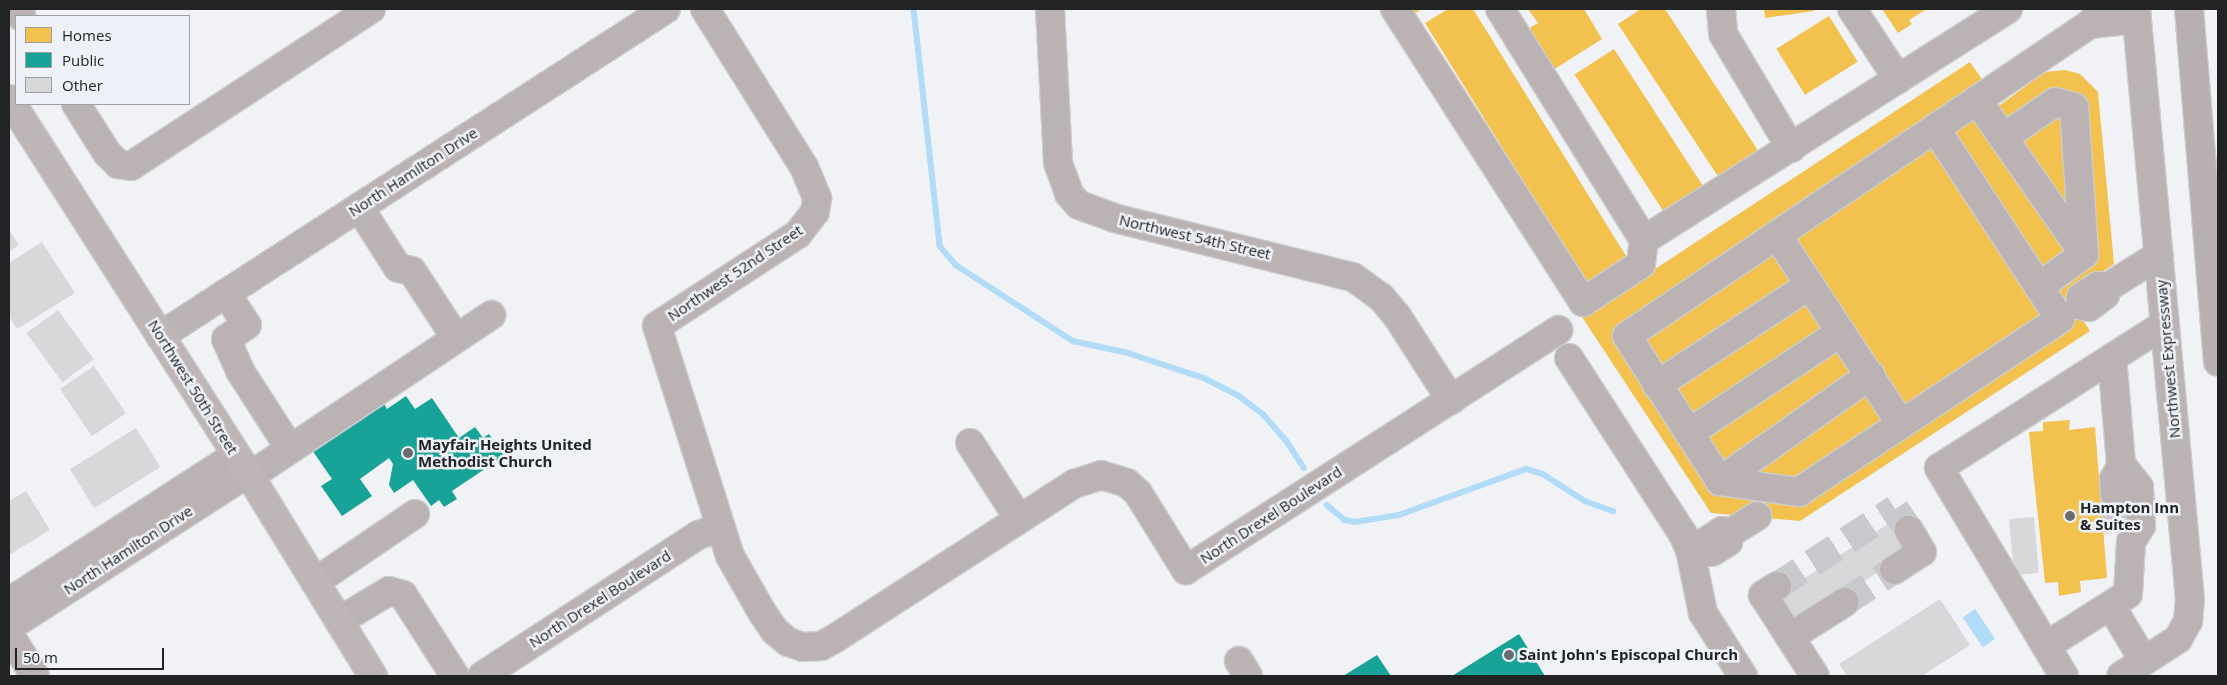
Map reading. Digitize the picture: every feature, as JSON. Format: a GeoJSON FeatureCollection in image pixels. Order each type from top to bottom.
{"type":"FeatureCollection","features":[{"type":"Feature","properties":{"kind":"highway"},"geometry":{"type":"LineString","coordinates":[[2189,9],[2218,362]]}},
{"type":"Feature","properties":{"kind":"main road","name":"Northwest 50th Street"},"geometry":{"type":"LineString","coordinates":[[9,100],[244,468],[372,676]]}},
{"type":"Feature","properties":{"kind":"street"},"geometry":{"type":"LineString","coordinates":[[77,105],[107,153],[118,164],[131,166],[371,9]]}},
{"type":"Feature","properties":{"kind":"street","name":"North Hamilton Drive"},"geometry":{"type":"LineString","coordinates":[[160,336],[666,9]]}},
{"type":"Feature","properties":{"kind":"street","name":"Northwest 52nd Street"},"geometry":{"type":"LineString","coordinates":[[706,9],[804,166],[817,198],[815,212],[798,234],[657,326],[719,528],[745,584],[775,631],[788,642],[803,647]]}},
{"type":"Feature","properties":{"kind":"street","name":"Northwest 54th Street"},"geometry":{"type":"LineString","coordinates":[[1050,9],[1058,163],[1069,194],[1079,205],[1114,218],[1353,277],[1374,291],[1398,316],[1451,400]]}},
{"type":"Feature","properties":{"kind":"street"},"geometry":{"type":"LineString","coordinates":[[1395,9],[1583,302],[1641,264],[1644,240],[1500,9]]}},
{"type":"Feature","properties":{"kind":"street"},"geometry":{"type":"LineString","coordinates":[[1721,9],[1723,34],[1791,148]]}},
{"type":"Feature","properties":{"kind":"street"},"geometry":{"type":"LineString","coordinates":[[1852,9],[1898,79]]}},
{"type":"Feature","properties":{"kind":"street"},"geometry":{"type":"LineString","coordinates":[[1644,240],[2008,9]]}},
{"type":"Feature","properties":{"kind":"street"},"geometry":{"type":"LineString","coordinates":[[1935,128],[2060,319],[1799,492],[1720,481],[1627,336],[1935,128],[1977,100],[2097,16],[2137,14]]}},
{"type":"Feature","properties":{"kind":"street","name":"Northwest Expressway"},"geometry":{"type":"LineString","coordinates":[[2121,676],[2178,638],[2188,621],[2190,600],[2137,14]]}},
{"type":"Feature","properties":{"kind":"street"},"geometry":{"type":"LineString","coordinates":[[1977,100],[2084,254]]}},
{"type":"Feature","properties":{"kind":"street"},"geometry":{"type":"LineString","coordinates":[[2003,138],[2055,102],[2074,107],[2084,254]]}},
{"type":"Feature","properties":{"kind":"street"},"geometry":{"type":"LineString","coordinates":[[358,207],[398,268],[412,271],[456,338]]}},
{"type":"Feature","properties":{"kind":"street"},"geometry":{"type":"LineString","coordinates":[[1777,235],[1901,424]]}},
{"type":"Feature","properties":{"kind":"street"},"geometry":{"type":"LineString","coordinates":[[2039,287],[2084,254]]}},
{"type":"Feature","properties":{"kind":"street"},"geometry":{"type":"LineString","coordinates":[[2078,307],[2080,297],[2098,286],[2108,287],[2158,254]]}},
{"type":"Feature","properties":{"kind":"street"},"geometry":{"type":"LineString","coordinates":[[1657,385],[1810,285]]}},
{"type":"Feature","properties":{"kind":"street"},"geometry":{"type":"LineString","coordinates":[[226,292],[247,325],[226,339],[240,371],[289,447]]}},
{"type":"Feature","properties":{"kind":"street"},"geometry":{"type":"LineString","coordinates":[[244,468],[289,447],[491,315]]}},
{"type":"Feature","properties":{"kind":"street"},"geometry":{"type":"LineString","coordinates":[[2064,676],[1939,468],[2165,324]]}},
{"type":"Feature","properties":{"kind":"street","name":"North Drexel Boulevard"},"geometry":{"type":"LineString","coordinates":[[803,647],[821,646],[834,639],[1086,478],[1101,475],[1127,482],[1138,493],[1186,570],[1558,330]]}},
{"type":"Feature","properties":{"kind":"street"},"geometry":{"type":"LineString","coordinates":[[1689,433],[1841,332]]}},
{"type":"Feature","properties":{"kind":"street"},"geometry":{"type":"LineString","coordinates":[[2046,646],[2128,594],[2124,543],[2131,541],[2141,528],[2138,487],[2122,466],[2112,357]]}},
{"type":"Feature","properties":{"kind":"street"},"geometry":{"type":"LineString","coordinates":[[1569,358],[1697,554],[1703,613],[1743,676]]}},
{"type":"Feature","properties":{"kind":"street"},"geometry":{"type":"LineString","coordinates":[[1720,481],[1870,375]]}},
{"type":"Feature","properties":{"kind":"street"},"geometry":{"type":"LineString","coordinates":[[970,443],[1020,519]]}},
{"type":"Feature","properties":{"kind":"street"},"geometry":{"type":"LineString","coordinates":[[2115,495],[2114,479],[2122,466]]}},
{"type":"Feature","properties":{"kind":"street","name":"North Hamilton Drive"},"geometry":{"type":"LineString","coordinates":[[9,602],[244,468]]}},
{"type":"Feature","properties":{"kind":"street","name":"North Hamilton Drive"},"geometry":{"type":"LineString","coordinates":[[9,627],[244,468]]}},
{"type":"Feature","properties":{"kind":"street"},"geometry":{"type":"LineString","coordinates":[[315,582],[415,514]]}},
{"type":"Feature","properties":{"kind":"street"},"geometry":{"type":"LineString","coordinates":[[1697,554],[1712,552],[1728,542],[1730,533],[1757,516]]}},
{"type":"Feature","properties":{"kind":"street","name":"North Drexel Boulevard"},"geometry":{"type":"LineString","coordinates":[[482,676],[698,535],[719,528]]}},
{"type":"Feature","properties":{"kind":"street"},"geometry":{"type":"LineString","coordinates":[[1894,570],[1922,552],[1909,530]]}},
{"type":"Feature","properties":{"kind":"street"},"geometry":{"type":"LineString","coordinates":[[1777,586],[1763,596],[1815,676]]}},
{"type":"Feature","properties":{"kind":"street"},"geometry":{"type":"LineString","coordinates":[[339,621],[389,591],[403,595],[455,676]]}},
{"type":"Feature","properties":{"kind":"street"},"geometry":{"type":"LineString","coordinates":[[1790,637],[1846,602]]}},
{"type":"Feature","properties":{"kind":"street"},"geometry":{"type":"LineString","coordinates":[[2111,606],[2144,661]]}},
{"type":"Feature","properties":{"kind":"street"},"geometry":{"type":"LineString","coordinates":[[9,634],[36,676]]}},
{"type":"Feature","properties":{"kind":"water"},"geometry":{"type":"Polygon","coordinates":[[[1975,609],[1995,639],[1983,647],[1963,617],[1975,609]]]}},
{"type":"Feature","properties":{"kind":"building: Homes"},"geometry":{"type":"Polygon","coordinates":[[[1408,9],[1422,9],[1412,15],[1408,9]]]}},
{"type":"Feature","properties":{"kind":"building: Homes"},"geometry":{"type":"Polygon","coordinates":[[[1448,9],[1473,9],[1631,264],[1590,289],[1425,23],[1448,9]]]}},
{"type":"Feature","properties":{"kind":"building: Homes"},"geometry":{"type":"Polygon","coordinates":[[[1528,9],[1584,9],[1602,39],[1553,70],[1528,29],[1538,23],[1528,9]]]}},
{"type":"Feature","properties":{"kind":"building: Homes"},"geometry":{"type":"Polygon","coordinates":[[[1641,9],[1665,9],[1759,152],[1719,178],[1618,24],[1641,9]]]}},
{"type":"Feature","properties":{"kind":"building: Homes"},"geometry":{"type":"Polygon","coordinates":[[[1764,9],[1813,9],[1814,11],[1765,18],[1764,9]]]}},
{"type":"Feature","properties":{"kind":"building: Homes"},"geometry":{"type":"Polygon","coordinates":[[[1882,9],[1927,9],[1909,20],[1912,24],[1898,33],[1882,9]]]}},
{"type":"Feature","properties":{"kind":"building: Homes"},"geometry":{"type":"Polygon","coordinates":[[[1829,16],[1858,62],[1805,95],[1776,49],[1829,16]]]}},
{"type":"Feature","properties":{"kind":"building: Homes"},"geometry":{"type":"Polygon","coordinates":[[[1614,49],[1704,188],[1665,214],[1575,75],[1614,49]]]}},
{"type":"Feature","properties":{"kind":"building: Homes"},"geometry":{"type":"Polygon","coordinates":[[[1970,62],[2000,105],[2045,72],[2065,70],[2080,74],[2098,92],[2114,264],[2067,295],[2090,331],[1800,521],[1711,513],[1582,317],[1970,62]]]}},
{"type":"Feature","properties":{"kind":"building: Homes","name":"Hampton Inn & Suites"},"geometry":{"type":"Polygon","coordinates":[[[2070,420],[2069,430],[2095,427],[2107,578],[2080,581],[2081,592],[2059,596],[2058,582],[2045,583],[2029,432],[2043,431],[2043,422],[2070,420]]]}},
{"type":"Feature","properties":{"kind":"building: Public","name":"Mayfair Heights United Methodist Church"},"geometry":{"type":"Polygon","coordinates":[[[406,396],[415,409],[432,398],[459,438],[475,427],[483,438],[489,434],[504,456],[452,491],[457,499],[444,507],[439,500],[431,506],[413,480],[394,493],[389,485],[393,464],[389,458],[360,479],[372,496],[342,516],[321,486],[332,479],[312,450],[383,402],[387,409],[406,396]]]}},
{"type":"Feature","properties":{"kind":"building: Public","name":"Saint John's Episcopal Church"},"geometry":{"type":"Polygon","coordinates":[[[1519,634],[1545,676],[1452,676],[1519,634]]]}},
{"type":"Feature","properties":{"kind":"building: Public"},"geometry":{"type":"Polygon","coordinates":[[[1377,655],[1391,676],[1343,676],[1377,655]]]}},
{"type":"Feature","properties":{"kind":"building: Other"},"geometry":{"type":"Polygon","coordinates":[[[9,230],[19,245],[9,252],[9,230]]]}},
{"type":"Feature","properties":{"kind":"building: Other"},"geometry":{"type":"Polygon","coordinates":[[[42,242],[75,293],[17,329],[9,316],[9,263],[42,242]]]}},
{"type":"Feature","properties":{"kind":"building: Other"},"geometry":{"type":"Polygon","coordinates":[[[58,310],[94,359],[62,382],[26,333],[58,310]]]}},
{"type":"Feature","properties":{"kind":"building: Other"},"geometry":{"type":"Polygon","coordinates":[[[94,366],[126,413],[92,436],[60,389],[94,366]]]}},
{"type":"Feature","properties":{"kind":"building: Other"},"geometry":{"type":"Polygon","coordinates":[[[136,428],[160,467],[94,508],[70,469],[136,428]]]}},
{"type":"Feature","properties":{"kind":"building: Other"},"geometry":{"type":"Polygon","coordinates":[[[26,491],[50,530],[9,555],[9,501],[26,491]]]}},
{"type":"Feature","properties":{"kind":"building: Other"},"geometry":{"type":"Polygon","coordinates":[[[2128,493],[2131,532],[2104,534],[2101,495],[2128,493]]]}},
{"type":"Feature","properties":{"kind":"building: Other"},"geometry":{"type":"Polygon","coordinates":[[[2034,517],[2039,573],[2014,575],[2009,519],[2034,517]]]}},
{"type":"Feature","properties":{"kind":"building: Other"},"geometry":{"type":"Polygon","coordinates":[[[1894,520],[1913,549],[1791,628],[1772,599],[1894,520]]]}},
{"type":"Feature","properties":{"kind":"building: Other"},"geometry":{"type":"Polygon","coordinates":[[[1940,599],[1970,645],[1922,676],[1847,676],[1839,664],[1940,599]]]}},
{"type":"Feature","properties":{"kind":"waterway"},"geometry":{"type":"LineString","coordinates":[[914,9],[940,246],[956,265],[1073,341],[1128,353],[1204,378],[1239,396],[1264,415],[1286,440],[1304,468]]}},
{"type":"Feature","properties":{"kind":"waterway"},"geometry":{"type":"LineString","coordinates":[[1327,505],[1345,520],[1355,522],[1399,515],[1526,469],[1543,474],[1585,501],[1613,511]]}},
{"type":"Feature","properties":{"kind":"tunnel"},"geometry":{"type":"LineString","coordinates":[[2115,495],[2118,534]]}},
{"type":"Feature","properties":{"kind":"tunnel"},"geometry":{"type":"LineString","coordinates":[[1777,586],[1895,509],[1909,530]]}},
{"type":"Feature","properties":{"kind":"tunnel"},"geometry":{"type":"LineString","coordinates":[[1845,602],[1894,570]]}},
{"type":"Feature","properties":{"kind":"place","name":"Mayfair Heights United Methodist Church"},"geometry":{"type":"Point","coordinates":[408,453]}},
{"type":"Feature","properties":{"kind":"place","name":"Hampton Inn & Suites"},"geometry":{"type":"Point","coordinates":[2070,516]}},
{"type":"Feature","properties":{"kind":"place","name":"Saint John's Episcopal Church"},"geometry":{"type":"Point","coordinates":[1509,655]}}]}
